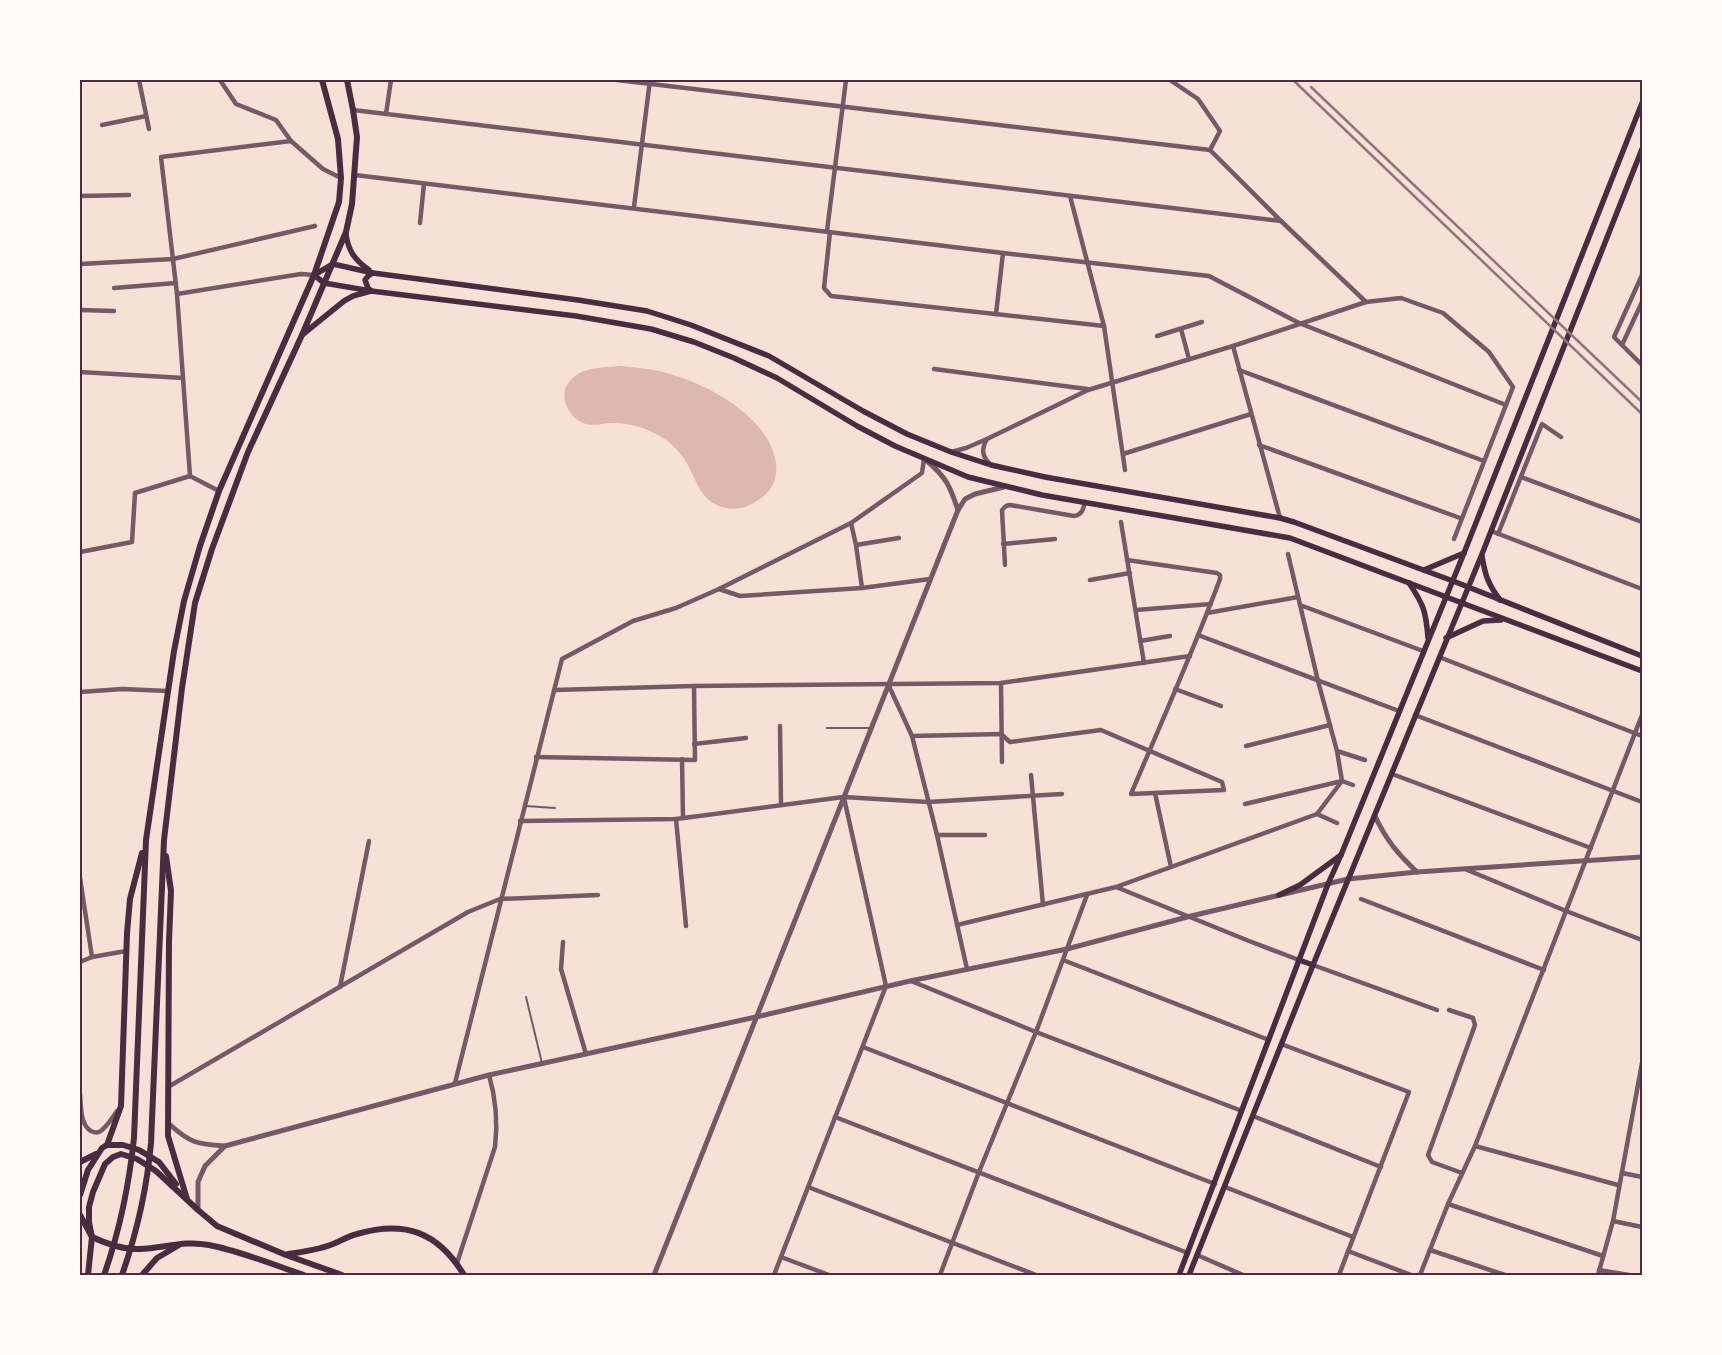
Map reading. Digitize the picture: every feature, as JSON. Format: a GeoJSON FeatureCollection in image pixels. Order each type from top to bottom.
{"type":"FeatureCollection","features":[{"type":"Feature","properties":{"kind":"main road"},"geometry":{"type":"LineString","coordinates":[[104,1275],[125,1206],[130,1174],[134,1138],[146,840],[168,690],[184,601],[218,491],[314,275],[339,202],[341,178],[338,139],[322,80]]}},
{"type":"Feature","properties":{"kind":"main road"},"geometry":{"type":"LineString","coordinates":[[122,1275],[148,1180],[164,840],[182,688],[195,603],[248,452],[302,335],[346,232],[352,204],[357,137],[347,80]]}},
{"type":"Feature","properties":{"kind":"main road"},"geometry":{"type":"LineString","coordinates":[[1179,1275],[1328,884],[1453,581],[1642,103]]}},
{"type":"Feature","properties":{"kind":"main road"},"geometry":{"type":"LineString","coordinates":[[1190,1275],[1281,1044],[1482,554],[1642,149]]}},
{"type":"Feature","properties":{"kind":"main road"},"geometry":{"type":"LineString","coordinates":[[346,232],[347,246],[352,254],[358,262],[373,273]]}},
{"type":"Feature","properties":{"kind":"main road"},"geometry":{"type":"LineString","coordinates":[[314,275],[333,264],[373,273],[647,311],[691,325],[769,356],[907,434],[951,452],[991,465],[1045,477],[1280,518],[1453,581],[1642,656]]}},
{"type":"Feature","properties":{"kind":"main road"},"geometry":{"type":"LineString","coordinates":[[371,291],[365,280],[373,273]]}},
{"type":"Feature","properties":{"kind":"main road"},"geometry":{"type":"LineString","coordinates":[[314,275],[324,283],[371,291],[576,316],[651,329],[694,342],[777,378],[857,426],[924,459],[968,477],[1042,495],[1279,535],[1409,582],[1460,604],[1642,671]]}},
{"type":"Feature","properties":{"kind":"main road"},"geometry":{"type":"LineString","coordinates":[[302,335],[344,301],[353,296],[371,291]]}},
{"type":"Feature","properties":{"kind":"main road"},"geometry":{"type":"LineString","coordinates":[[1424,570],[1464,552]]}},
{"type":"Feature","properties":{"kind":"main road"},"geometry":{"type":"LineString","coordinates":[[1482,554],[1488,584],[1500,600]]}},
{"type":"Feature","properties":{"kind":"main road"},"geometry":{"type":"LineString","coordinates":[[1409,582],[1426,613],[1428,640]]}},
{"type":"Feature","properties":{"kind":"main road"},"geometry":{"type":"LineString","coordinates":[[1446,638],[1484,621],[1505,620]]}},
{"type":"Feature","properties":{"kind":"main road"},"geometry":{"type":"LineString","coordinates":[[80,1195],[88,1170],[102,1148],[108,1144],[122,1106],[126,950],[130,899],[146,840]]}},
{"type":"Feature","properties":{"kind":"main road"},"geometry":{"type":"LineString","coordinates":[[164,840],[171,891],[168,1136],[188,1199]]}},
{"type":"Feature","properties":{"kind":"main road"},"geometry":{"type":"LineString","coordinates":[[1279,894],[1300,884],[1341,855]]}},
{"type":"Feature","properties":{"kind":"main road"},"geometry":{"type":"LineString","coordinates":[[1299,960],[1313,965]]}},
{"type":"Feature","properties":{"kind":"main road"},"geometry":{"type":"LineString","coordinates":[[1269,1040],[1281,1044]]}},
{"type":"Feature","properties":{"kind":"main road"},"geometry":{"type":"LineString","coordinates":[[1242,1111],[1253,1116]]}},
{"type":"Feature","properties":{"kind":"main road"},"geometry":{"type":"LineString","coordinates":[[108,1144],[123,1145],[139,1150],[159,1162],[188,1199],[217,1226],[286,1255],[342,1275]]}},
{"type":"Feature","properties":{"kind":"main road"},"geometry":{"type":"LineString","coordinates":[[80,1162],[98,1154]]}},
{"type":"Feature","properties":{"kind":"main road"},"geometry":{"type":"LineString","coordinates":[[88,1275],[92,1237],[89,1222],[89,1206],[105,1164],[113,1157],[121,1154],[136,1159],[156,1171],[188,1199]]}},
{"type":"Feature","properties":{"kind":"main road"},"geometry":{"type":"LineString","coordinates":[[1215,1184],[1225,1187]]}},
{"type":"Feature","properties":{"kind":"main road"},"geometry":{"type":"LineString","coordinates":[[80,1215],[92,1237],[121,1247],[139,1249],[183,1243],[209,1245],[289,1272],[304,1275]]}},
{"type":"Feature","properties":{"kind":"main road"},"geometry":{"type":"LineString","coordinates":[[286,1255],[332,1245],[355,1234],[383,1228],[406,1228],[424,1235],[443,1248],[464,1275]]}},
{"type":"Feature","properties":{"kind":"main road"},"geometry":{"type":"LineString","coordinates":[[142,1275],[157,1258],[183,1243]]}},
{"type":"Feature","properties":{"kind":"main road"},"geometry":{"type":"LineString","coordinates":[[1188,1253],[1197,1255]]}},
{"type":"Feature","properties":{"kind":"main road"},"geometry":{"type":"LineString","coordinates":[[457,1264],[458,1275]]}},
{"type":"Feature","properties":{"kind":"street"},"geometry":{"type":"LineString","coordinates":[[139,80],[149,129]]}},
{"type":"Feature","properties":{"kind":"street"},"geometry":{"type":"LineString","coordinates":[[220,80],[236,104],[276,120],[291,141],[322,169],[341,178]]}},
{"type":"Feature","properties":{"kind":"street"},"geometry":{"type":"LineString","coordinates":[[386,114],[391,80]]}},
{"type":"Feature","properties":{"kind":"street"},"geometry":{"type":"LineString","coordinates":[[617,80],[650,82],[843,107],[1210,150],[1366,302]]}},
{"type":"Feature","properties":{"kind":"street"},"geometry":{"type":"LineString","coordinates":[[846,80],[828,231],[824,288],[831,296],[1104,326]]}},
{"type":"Feature","properties":{"kind":"street"},"geometry":{"type":"LineString","coordinates":[[1170,80],[1198,99],[1220,131],[1210,150]]}},
{"type":"Feature","properties":{"kind":"street"},"geometry":{"type":"LineString","coordinates":[[634,207],[650,82]]}},
{"type":"Feature","properties":{"kind":"street"},"geometry":{"type":"LineString","coordinates":[[353,110],[1281,221]]}},
{"type":"Feature","properties":{"kind":"street"},"geometry":{"type":"LineString","coordinates":[[102,125],[146,116]]}},
{"type":"Feature","properties":{"kind":"street"},"geometry":{"type":"LineString","coordinates":[[190,476],[177,294],[161,156],[291,141]]}},
{"type":"Feature","properties":{"kind":"street"},"geometry":{"type":"LineString","coordinates":[[355,175],[1210,276],[1299,323],[1506,406]]}},
{"type":"Feature","properties":{"kind":"street"},"geometry":{"type":"LineString","coordinates":[[420,223],[424,184]]}},
{"type":"Feature","properties":{"kind":"street"},"geometry":{"type":"LineString","coordinates":[[80,196],[129,195]]}},
{"type":"Feature","properties":{"kind":"street"},"geometry":{"type":"LineString","coordinates":[[1070,196],[1104,326],[1125,470]]}},
{"type":"Feature","properties":{"kind":"street"},"geometry":{"type":"LineString","coordinates":[[80,264],[173,259],[315,226]]}},
{"type":"Feature","properties":{"kind":"street"},"geometry":{"type":"LineString","coordinates":[[996,314],[1003,253]]}},
{"type":"Feature","properties":{"kind":"street"},"geometry":{"type":"LineString","coordinates":[[177,294],[301,274],[314,275]]}},
{"type":"Feature","properties":{"kind":"street"},"geometry":{"type":"LineString","coordinates":[[1642,275],[1614,337],[1642,365]]}},
{"type":"Feature","properties":{"kind":"street"},"geometry":{"type":"LineString","coordinates":[[114,288],[176,284]]}},
{"type":"Feature","properties":{"kind":"street"},"geometry":{"type":"LineString","coordinates":[[951,452],[987,439],[1088,390],[1233,346],[1366,302],[1401,298],[1443,312],[1489,352],[1513,387],[1460,518],[1454,539]]}},
{"type":"Feature","properties":{"kind":"street"},"geometry":{"type":"LineString","coordinates":[[1622,345],[1642,302]]}},
{"type":"Feature","properties":{"kind":"street"},"geometry":{"type":"LineString","coordinates":[[80,310],[114,310]]}},
{"type":"Feature","properties":{"kind":"street"},"geometry":{"type":"LineString","coordinates":[[1157,336],[1202,322]]}},
{"type":"Feature","properties":{"kind":"street"},"geometry":{"type":"LineString","coordinates":[[1180,329],[1190,359]]}},
{"type":"Feature","properties":{"kind":"street"},"geometry":{"type":"LineString","coordinates":[[1233,346],[1280,518]]}},
{"type":"Feature","properties":{"kind":"street"},"geometry":{"type":"LineString","coordinates":[[934,369],[1088,390]]}},
{"type":"Feature","properties":{"kind":"street"},"geometry":{"type":"LineString","coordinates":[[1239,370],[1484,460]]}},
{"type":"Feature","properties":{"kind":"street"},"geometry":{"type":"LineString","coordinates":[[80,372],[183,378]]}},
{"type":"Feature","properties":{"kind":"street"},"geometry":{"type":"LineString","coordinates":[[1123,454],[1251,414]]}},
{"type":"Feature","properties":{"kind":"street"},"geometry":{"type":"LineString","coordinates":[[1498,534],[1542,424],[1561,437]]}},
{"type":"Feature","properties":{"kind":"street"},"geometry":{"type":"LineString","coordinates":[[987,439],[982,451],[984,458],[991,465]]}},
{"type":"Feature","properties":{"kind":"street"},"geometry":{"type":"LineString","coordinates":[[1260,445],[1460,518]]}},
{"type":"Feature","properties":{"kind":"street"},"geometry":{"type":"LineString","coordinates":[[455,1083],[500,898],[562,659],[633,621],[676,608],[719,589],[851,523],[922,473],[924,459],[941,472],[950,485],[958,510]]}},
{"type":"Feature","properties":{"kind":"street"},"geometry":{"type":"LineString","coordinates":[[80,552],[132,542],[135,493],[190,476],[218,491]]}},
{"type":"Feature","properties":{"kind":"street"},"geometry":{"type":"LineString","coordinates":[[1521,477],[1642,522]]}},
{"type":"Feature","properties":{"kind":"street"},"geometry":{"type":"LineString","coordinates":[[654,1275],[958,510],[965,500],[975,494],[1007,487]]}},
{"type":"Feature","properties":{"kind":"street"},"geometry":{"type":"LineString","coordinates":[[1005,565],[1002,510],[1006,506],[1010,505],[1074,516],[1082,512],[1085,502]]}},
{"type":"Feature","properties":{"kind":"street"},"geometry":{"type":"LineString","coordinates":[[1121,522],[1144,663]]}},
{"type":"Feature","properties":{"kind":"street"},"geometry":{"type":"LineString","coordinates":[[851,523],[862,588]]}},
{"type":"Feature","properties":{"kind":"street"},"geometry":{"type":"LineString","coordinates":[[1491,531],[1642,589]]}},
{"type":"Feature","properties":{"kind":"street"},"geometry":{"type":"LineString","coordinates":[[856,545],[899,538]]}},
{"type":"Feature","properties":{"kind":"street"},"geometry":{"type":"LineString","coordinates":[[1004,544],[1055,539]]}},
{"type":"Feature","properties":{"kind":"street"},"geometry":{"type":"LineString","coordinates":[[957,925],[1087,895],[1172,867],[1317,814],[1342,781],[1337,751],[1318,681],[1288,554]]}},
{"type":"Feature","properties":{"kind":"street"},"geometry":{"type":"LineString","coordinates":[[912,736],[1002,734],[1010,742],[1101,730],[1150,750],[1222,782],[1224,790],[1132,794],[1150,750],[1175,690],[1190,656],[1198,635],[1208,613],[1220,575],[1127,560]]}},
{"type":"Feature","properties":{"kind":"street"},"geometry":{"type":"LineString","coordinates":[[1090,580],[1130,573]]}},
{"type":"Feature","properties":{"kind":"street"},"geometry":{"type":"LineString","coordinates":[[719,589],[740,596],[862,588],[930,579]]}},
{"type":"Feature","properties":{"kind":"street"},"geometry":{"type":"LineString","coordinates":[[1208,613],[1298,597]]}},
{"type":"Feature","properties":{"kind":"street"},"geometry":{"type":"LineString","coordinates":[[1136,610],[1211,604]]}},
{"type":"Feature","properties":{"kind":"street"},"geometry":{"type":"LineString","coordinates":[[1300,605],[1423,651]]}},
{"type":"Feature","properties":{"kind":"street"},"geometry":{"type":"LineString","coordinates":[[1198,635],[1399,711]]}},
{"type":"Feature","properties":{"kind":"street"},"geometry":{"type":"LineString","coordinates":[[1140,641],[1170,636]]}},
{"type":"Feature","properties":{"kind":"street"},"geometry":{"type":"LineString","coordinates":[[554,690],[694,686],[1001,683],[1190,656]]}},
{"type":"Feature","properties":{"kind":"street"},"geometry":{"type":"LineString","coordinates":[[1439,658],[1642,736]]}},
{"type":"Feature","properties":{"kind":"street"},"geometry":{"type":"LineString","coordinates":[[1001,683],[1002,762]]}},
{"type":"Feature","properties":{"kind":"street"},"geometry":{"type":"LineString","coordinates":[[888,684],[912,736],[937,835],[967,969]]}},
{"type":"Feature","properties":{"kind":"street"},"geometry":{"type":"LineString","coordinates":[[536,757],[695,760],[694,686]]}},
{"type":"Feature","properties":{"kind":"street"},"geometry":{"type":"LineString","coordinates":[[80,692],[122,689],[168,690]]}},
{"type":"Feature","properties":{"kind":"street"},"geometry":{"type":"LineString","coordinates":[[1175,690],[1221,706]]}},
{"type":"Feature","properties":{"kind":"street"},"geometry":{"type":"LineString","coordinates":[[1420,1275],[1448,1204],[1475,1146],[1642,715]]}},
{"type":"Feature","properties":{"kind":"street"},"geometry":{"type":"LineString","coordinates":[[1415,716],[1642,802]]}},
{"type":"Feature","properties":{"kind":"street"},"geometry":{"type":"LineString","coordinates":[[1246,746],[1330,725]]}},
{"type":"Feature","properties":{"kind":"street"},"geometry":{"type":"LineString","coordinates":[[780,726],[781,804]]}},
{"type":"Feature","properties":{"kind":"street"},"geometry":{"type":"LineString","coordinates":[[694,744],[746,738]]}},
{"type":"Feature","properties":{"kind":"street"},"geometry":{"type":"LineString","coordinates":[[1337,751],[1365,760]]}},
{"type":"Feature","properties":{"kind":"street"},"geometry":{"type":"LineString","coordinates":[[682,759],[683,818]]}},
{"type":"Feature","properties":{"kind":"street"},"geometry":{"type":"LineString","coordinates":[[1392,774],[1590,848]]}},
{"type":"Feature","properties":{"kind":"street"},"geometry":{"type":"LineString","coordinates":[[1031,775],[1043,905]]}},
{"type":"Feature","properties":{"kind":"street"},"geometry":{"type":"LineString","coordinates":[[1245,804],[1342,781],[1353,785]]}},
{"type":"Feature","properties":{"kind":"street"},"geometry":{"type":"LineString","coordinates":[[1155,793],[1172,867]]}},
{"type":"Feature","properties":{"kind":"street"},"geometry":{"type":"LineString","coordinates":[[520,821],[676,819],[843,797],[928,802],[1062,794]]}},
{"type":"Feature","properties":{"kind":"street"},"geometry":{"type":"LineString","coordinates":[[774,1275],[886,986],[843,797]]}},
{"type":"Feature","properties":{"kind":"street"},"geometry":{"type":"LineString","coordinates":[[1317,814],[1337,823]]}},
{"type":"Feature","properties":{"kind":"street"},"geometry":{"type":"LineString","coordinates":[[1375,816],[1384,836],[1392,847],[1417,872]]}},
{"type":"Feature","properties":{"kind":"street"},"geometry":{"type":"LineString","coordinates":[[676,819],[686,926]]}},
{"type":"Feature","properties":{"kind":"street"},"geometry":{"type":"LineString","coordinates":[[937,835],[985,835]]}},
{"type":"Feature","properties":{"kind":"street"},"geometry":{"type":"LineString","coordinates":[[340,986],[370,840]]}},
{"type":"Feature","properties":{"kind":"street"},"geometry":{"type":"LineString","coordinates":[[168,1122],[184,1138],[199,1144],[225,1146],[455,1083],[756,1017],[886,986],[1067,949],[1279,894],[1348,879],[1417,872],[1642,857]]}},
{"type":"Feature","properties":{"kind":"street"},"geometry":{"type":"LineString","coordinates":[[1465,869],[1642,940]]}},
{"type":"Feature","properties":{"kind":"street"},"geometry":{"type":"LineString","coordinates":[[80,878],[92,957]]}},
{"type":"Feature","properties":{"kind":"street"},"geometry":{"type":"LineString","coordinates":[[1116,886],[1299,960]]}},
{"type":"Feature","properties":{"kind":"street"},"geometry":{"type":"LineString","coordinates":[[168,1087],[468,912],[500,898],[598,895]]}},
{"type":"Feature","properties":{"kind":"street"},"geometry":{"type":"LineString","coordinates":[[940,1275],[979,1172],[1036,1032],[1087,895]]}},
{"type":"Feature","properties":{"kind":"street"},"geometry":{"type":"LineString","coordinates":[[1360,899],[1544,970]]}},
{"type":"Feature","properties":{"kind":"street"},"geometry":{"type":"LineString","coordinates":[[563,942],[561,970],[586,1054]]}},
{"type":"Feature","properties":{"kind":"street"},"geometry":{"type":"LineString","coordinates":[[80,962],[92,957],[126,950]]}},
{"type":"Feature","properties":{"kind":"street"},"geometry":{"type":"LineString","coordinates":[[1063,960],[1269,1040]]}},
{"type":"Feature","properties":{"kind":"street"},"geometry":{"type":"LineString","coordinates":[[1313,965],[1437,1010]]}},
{"type":"Feature","properties":{"kind":"street"},"geometry":{"type":"LineString","coordinates":[[910,981],[1036,1032],[1242,1111]]}},
{"type":"Feature","properties":{"kind":"street"},"geometry":{"type":"LineString","coordinates":[[1449,1010],[1473,1018],[1475,1025],[1428,1155],[1432,1162],[1462,1173]]}},
{"type":"Feature","properties":{"kind":"street"},"geometry":{"type":"LineString","coordinates":[[1281,1044],[1409,1092],[1339,1275]]}},
{"type":"Feature","properties":{"kind":"street"},"geometry":{"type":"LineString","coordinates":[[863,1047],[1215,1184]]}},
{"type":"Feature","properties":{"kind":"street"},"geometry":{"type":"LineString","coordinates":[[1629,1275],[1599,1272],[1613,1221],[1618,1185],[1622,1173],[1642,1063]]}},
{"type":"Feature","properties":{"kind":"street"},"geometry":{"type":"LineString","coordinates":[[457,1264],[495,1147],[497,1129],[495,1094],[489,1075]]}},
{"type":"Feature","properties":{"kind":"street"},"geometry":{"type":"LineString","coordinates":[[80,1094],[84,1124],[92,1132],[101,1131],[122,1106]]}},
{"type":"Feature","properties":{"kind":"street"},"geometry":{"type":"LineString","coordinates":[[1253,1116],[1381,1167]]}},
{"type":"Feature","properties":{"kind":"street"},"geometry":{"type":"LineString","coordinates":[[835,1118],[1188,1253]]}},
{"type":"Feature","properties":{"kind":"street"},"geometry":{"type":"LineString","coordinates":[[198,1210],[198,1182],[205,1166],[225,1146]]}},
{"type":"Feature","properties":{"kind":"street"},"geometry":{"type":"LineString","coordinates":[[1475,1146],[1618,1185]]}},
{"type":"Feature","properties":{"kind":"street"},"geometry":{"type":"LineString","coordinates":[[1622,1173],[1642,1177]]}},
{"type":"Feature","properties":{"kind":"street"},"geometry":{"type":"LineString","coordinates":[[808,1187],[1036,1275]]}},
{"type":"Feature","properties":{"kind":"street"},"geometry":{"type":"LineString","coordinates":[[1225,1187],[1353,1237]]}},
{"type":"Feature","properties":{"kind":"street"},"geometry":{"type":"LineString","coordinates":[[1448,1204],[1602,1256]]}},
{"type":"Feature","properties":{"kind":"street"},"geometry":{"type":"LineString","coordinates":[[1613,1221],[1642,1227]]}},
{"type":"Feature","properties":{"kind":"street"},"geometry":{"type":"LineString","coordinates":[[1430,1250],[1505,1275]]}},
{"type":"Feature","properties":{"kind":"street"},"geometry":{"type":"LineString","coordinates":[[1348,1251],[1411,1275]]}},
{"type":"Feature","properties":{"kind":"street"},"geometry":{"type":"LineString","coordinates":[[1197,1255],[1243,1275]]}},
{"type":"Feature","properties":{"kind":"street"},"geometry":{"type":"LineString","coordinates":[[781,1257],[829,1275]]}},
{"type":"Feature","properties":{"kind":"lane"},"geometry":{"type":"LineString","coordinates":[[827,728],[871,728]]}},
{"type":"Feature","properties":{"kind":"lane"},"geometry":{"type":"LineString","coordinates":[[524,806],[555,808]]}},
{"type":"Feature","properties":{"kind":"lane"},"geometry":{"type":"LineString","coordinates":[[526,997],[542,1063]]}},
{"type":"Feature","properties":{"kind":"shaded area"},"geometry":{"type":"Polygon","coordinates":[[[621,366],[660,371],[688,380],[720,395],[749,417],[761,429],[770,443],[775,458],[776,477],[767,493],[756,502],[744,507],[732,509],[719,506],[702,493],[676,448],[657,434],[630,424],[609,423],[589,425],[575,418],[570,413],[565,401],[564,394],[569,382],[586,370],[621,366]]]}},
{"type":"Feature","properties":{"kind":"railway"},"geometry":{"type":"LineString","coordinates":[[1293,80],[1642,414]]}},
{"type":"Feature","properties":{"kind":"railway"},"geometry":{"type":"LineString","coordinates":[[1311,87],[1642,402]]}}]}
